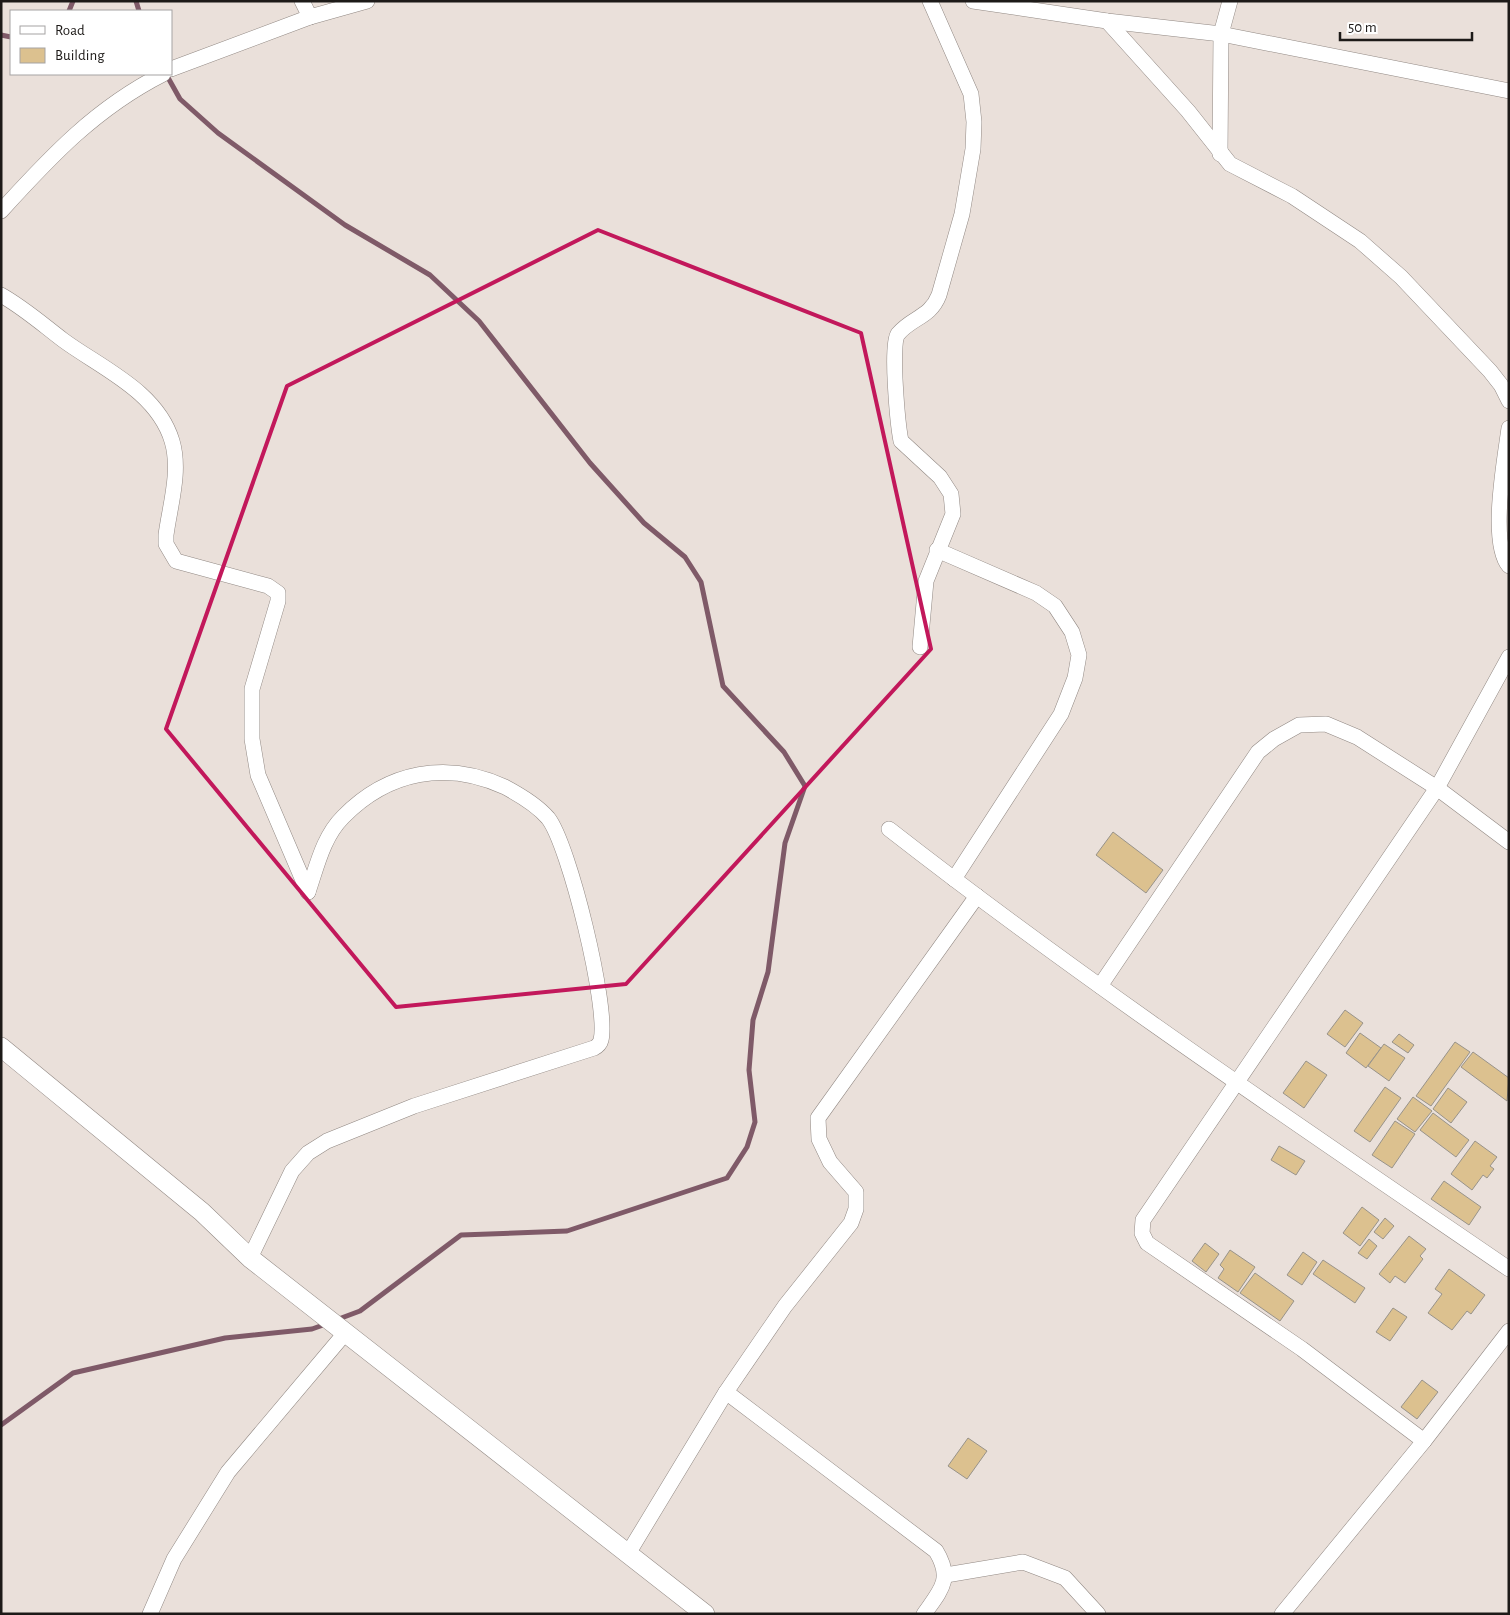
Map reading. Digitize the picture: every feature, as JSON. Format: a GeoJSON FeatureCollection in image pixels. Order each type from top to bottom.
{"type":"FeatureCollection","features":[{"type":"Feature","properties":{"kind":"street"},"geometry":{"type":"LineString","coordinates":[[302,1],[310,17]]}},
{"type":"Feature","properties":{"kind":"street"},"geometry":{"type":"LineString","coordinates":[[172,69],[310,17],[367,1]]}},
{"type":"Feature","properties":{"kind":"street"},"geometry":{"type":"LineString","coordinates":[[920,646],[926,581],[953,514],[951,494],[940,477],[901,441],[893,351],[897,335],[935,306],[939,295],[962,214],[973,149],[974,122],[971,94],[930,1]]}},
{"type":"Feature","properties":{"kind":"street"},"geometry":{"type":"LineString","coordinates":[[973,1],[1107,21],[1221,34],[1509,90]]}},
{"type":"Feature","properties":{"kind":"street"},"geometry":{"type":"LineString","coordinates":[[1220,154],[1221,34],[1230,1]]}},
{"type":"Feature","properties":{"kind":"street"},"geometry":{"type":"LineString","coordinates":[[1107,21],[1182,103],[1220,154],[1230,164],[1292,196],[1360,241],[1401,277],[1490,371],[1501,385],[1509,401]]}},
{"type":"Feature","properties":{"kind":"street"},"geometry":{"type":"LineString","coordinates":[[1,210],[50,158],[97,114],[132,90],[161,75]]}},
{"type":"Feature","properties":{"kind":"street"},"geometry":{"type":"LineString","coordinates":[[1,295],[20,305],[64,340],[132,388],[148,401],[161,419],[172,440],[175,456],[166,544],[176,561],[268,586],[278,593],[278,601],[252,689],[252,739],[260,782],[308,892],[325,842],[342,818],[373,792],[403,779],[430,772],[453,771],[488,779],[514,792],[532,804],[548,819],[563,847],[580,901],[600,1002],[602,1030],[599,1045],[587,1051],[414,1106],[327,1141],[308,1153],[292,1171],[250,1258]]}},
{"type":"Feature","properties":{"kind":"street"},"geometry":{"type":"LineString","coordinates":[[1509,428],[1500,547],[1509,566]]}},
{"type":"Feature","properties":{"kind":"street"},"geometry":{"type":"LineString","coordinates":[[937,550],[1036,593],[1056,606],[1072,632],[1079,655],[1075,678],[1061,714],[954,879]]}},
{"type":"Feature","properties":{"kind":"street"},"geometry":{"type":"LineString","coordinates":[[1424,1441],[1302,1349],[1147,1244],[1142,1233],[1143,1220],[1437,788],[1509,657]]}},
{"type":"Feature","properties":{"kind":"street"},"geometry":{"type":"LineString","coordinates":[[1100,986],[1258,752],[1274,739],[1299,725],[1326,724],[1357,737],[1437,788],[1509,842]]}},
{"type":"Feature","properties":{"kind":"street"},"geometry":{"type":"LineString","coordinates":[[890,828],[954,879],[1100,986],[1237,1083],[1509,1269]]}},
{"type":"Feature","properties":{"kind":"street"},"geometry":{"type":"LineString","coordinates":[[629,1552],[726,1392],[784,1306],[851,1222],[856,1209],[856,1192],[830,1162],[819,1139],[818,1118],[978,896]]}},
{"type":"Feature","properties":{"kind":"street"},"geometry":{"type":"LineString","coordinates":[[1,1047],[202,1212],[250,1258],[629,1552],[693,1610]]}},
{"type":"Feature","properties":{"kind":"street"},"geometry":{"type":"LineString","coordinates":[[1282,1614],[1424,1441],[1509,1331]]}},
{"type":"Feature","properties":{"kind":"street"},"geometry":{"type":"LineString","coordinates":[[150,1614],[174,1560],[228,1472],[346,1332]]}},
{"type":"Feature","properties":{"kind":"street"},"geometry":{"type":"LineString","coordinates":[[726,1392],[936,1550],[944,1563],[946,1575],[942,1587],[924,1614]]}},
{"type":"Feature","properties":{"kind":"street"},"geometry":{"type":"LineString","coordinates":[[946,1575],[1023,1562],[1065,1578],[1098,1614]]}},
{"type":"Feature","properties":{"kind":"highlighted area"},"geometry":{"type":"Polygon","coordinates":[[[598,230],[861,333],[931,649],[626,984],[396,1007],[166,729],[287,386],[598,230]]]}},
{"type":"Feature","properties":{"kind":"building"},"geometry":{"type":"Polygon","coordinates":[[[1113,832],[1163,870],[1146,893],[1096,855],[1113,832]]]}},
{"type":"Feature","properties":{"kind":"building"},"geometry":{"type":"Polygon","coordinates":[[[1345,1010],[1363,1023],[1345,1047],[1327,1034],[1345,1010]]]}},
{"type":"Feature","properties":{"kind":"building"},"geometry":{"type":"Polygon","coordinates":[[[1360,1033],[1381,1048],[1366,1068],[1346,1053],[1360,1033]]]}},
{"type":"Feature","properties":{"kind":"building"},"geometry":{"type":"Polygon","coordinates":[[[1399,1034],[1414,1045],[1408,1053],[1392,1042],[1399,1034]]]}},
{"type":"Feature","properties":{"kind":"building"},"geometry":{"type":"Polygon","coordinates":[[[1455,1042],[1470,1052],[1431,1106],[1416,1096],[1455,1042]]]}},
{"type":"Feature","properties":{"kind":"building"},"geometry":{"type":"Polygon","coordinates":[[[1384,1044],[1405,1058],[1389,1081],[1368,1066],[1384,1044]]]}},
{"type":"Feature","properties":{"kind":"building"},"geometry":{"type":"Polygon","coordinates":[[[1473,1052],[1509,1078],[1507,1101],[1461,1067],[1473,1052]]]}},
{"type":"Feature","properties":{"kind":"building"},"geometry":{"type":"Polygon","coordinates":[[[1306,1061],[1327,1075],[1304,1108],[1283,1093],[1306,1061]]]}},
{"type":"Feature","properties":{"kind":"building"},"geometry":{"type":"Polygon","coordinates":[[[1385,1087],[1401,1098],[1370,1142],[1354,1131],[1385,1087]]]}},
{"type":"Feature","properties":{"kind":"building"},"geometry":{"type":"Polygon","coordinates":[[[1448,1088],[1467,1102],[1451,1123],[1433,1109],[1448,1088]]]}},
{"type":"Feature","properties":{"kind":"building"},"geometry":{"type":"Polygon","coordinates":[[[1413,1097],[1432,1111],[1415,1132],[1397,1119],[1413,1097]]]}},
{"type":"Feature","properties":{"kind":"building"},"geometry":{"type":"Polygon","coordinates":[[[1433,1113],[1469,1140],[1456,1157],[1420,1130],[1433,1113]]]}},
{"type":"Feature","properties":{"kind":"building"},"geometry":{"type":"Polygon","coordinates":[[[1395,1121],[1415,1134],[1392,1168],[1372,1155],[1395,1121]]]}},
{"type":"Feature","properties":{"kind":"building"},"geometry":{"type":"Polygon","coordinates":[[[1475,1141],[1497,1157],[1490,1166],[1494,1169],[1487,1178],[1483,1175],[1472,1190],[1451,1174],[1475,1141]]]}},
{"type":"Feature","properties":{"kind":"building"},"geometry":{"type":"Polygon","coordinates":[[[1279,1146],[1305,1161],[1296,1175],[1271,1160],[1279,1146]]]}},
{"type":"Feature","properties":{"kind":"building"},"geometry":{"type":"Polygon","coordinates":[[[1444,1181],[1481,1207],[1469,1225],[1431,1199],[1444,1181]]]}},
{"type":"Feature","properties":{"kind":"building"},"geometry":{"type":"Polygon","coordinates":[[[1362,1207],[1379,1220],[1360,1246],[1343,1233],[1362,1207]]]}},
{"type":"Feature","properties":{"kind":"building"},"geometry":{"type":"Polygon","coordinates":[[[1385,1218],[1394,1226],[1383,1239],[1374,1232],[1385,1218]]]}},
{"type":"Feature","properties":{"kind":"building"},"geometry":{"type":"Polygon","coordinates":[[[1409,1236],[1426,1249],[1420,1256],[1423,1259],[1405,1283],[1395,1276],[1390,1283],[1379,1274],[1409,1236]]]}},
{"type":"Feature","properties":{"kind":"building"},"geometry":{"type":"Polygon","coordinates":[[[1369,1239],[1377,1246],[1367,1259],[1358,1253],[1369,1239]]]}},
{"type":"Feature","properties":{"kind":"building"},"geometry":{"type":"Polygon","coordinates":[[[1205,1243],[1219,1254],[1206,1272],[1192,1261],[1205,1243]]]}},
{"type":"Feature","properties":{"kind":"building"},"geometry":{"type":"Polygon","coordinates":[[[1230,1250],[1255,1267],[1238,1292],[1218,1278],[1224,1269],[1220,1265],[1230,1250]]]}},
{"type":"Feature","properties":{"kind":"building"},"geometry":{"type":"Polygon","coordinates":[[[1303,1252],[1317,1262],[1302,1285],[1287,1275],[1303,1252]]]}},
{"type":"Feature","properties":{"kind":"building"},"geometry":{"type":"Polygon","coordinates":[[[1323,1260],[1365,1288],[1355,1303],[1313,1274],[1323,1260]]]}},
{"type":"Feature","properties":{"kind":"building"},"geometry":{"type":"Polygon","coordinates":[[[1449,1269],[1485,1295],[1471,1314],[1467,1311],[1452,1330],[1428,1313],[1442,1294],[1435,1289],[1449,1269]]]}},
{"type":"Feature","properties":{"kind":"building"},"geometry":{"type":"Polygon","coordinates":[[[1255,1273],[1294,1301],[1280,1321],[1240,1293],[1255,1273]]]}},
{"type":"Feature","properties":{"kind":"building"},"geometry":{"type":"Polygon","coordinates":[[[1393,1308],[1407,1317],[1390,1341],[1376,1332],[1393,1308]]]}},
{"type":"Feature","properties":{"kind":"building"},"geometry":{"type":"Polygon","coordinates":[[[1422,1380],[1438,1392],[1417,1419],[1401,1407],[1422,1380]]]}},
{"type":"Feature","properties":{"kind":"building"},"geometry":{"type":"Polygon","coordinates":[[[968,1438],[987,1451],[967,1479],[948,1466],[968,1438]]]}},
{"type":"Feature","properties":{"kind":"waterway"},"geometry":{"type":"LineString","coordinates":[[69,10],[73,1]]}},
{"type":"Feature","properties":{"kind":"waterway"},"geometry":{"type":"LineString","coordinates":[[136,1],[139,10]]}},
{"type":"Feature","properties":{"kind":"waterway"},"geometry":{"type":"LineString","coordinates":[[1,35],[10,37]]}},
{"type":"Feature","properties":{"kind":"waterway"},"geometry":{"type":"LineString","coordinates":[[167,75],[180,99],[218,133],[345,225],[430,275],[479,321],[590,463],[644,523],[685,557],[701,582],[723,686],[784,752],[805,786],[785,843],[768,972],[753,1020],[749,1070],[755,1122],[747,1147],[727,1178],[567,1231],[461,1235],[360,1311],[336,1320]]}},
{"type":"Feature","properties":{"kind":"waterway"},"geometry":{"type":"LineString","coordinates":[[1,1425],[73,1373],[225,1338],[312,1329],[326,1324]]}}]}
